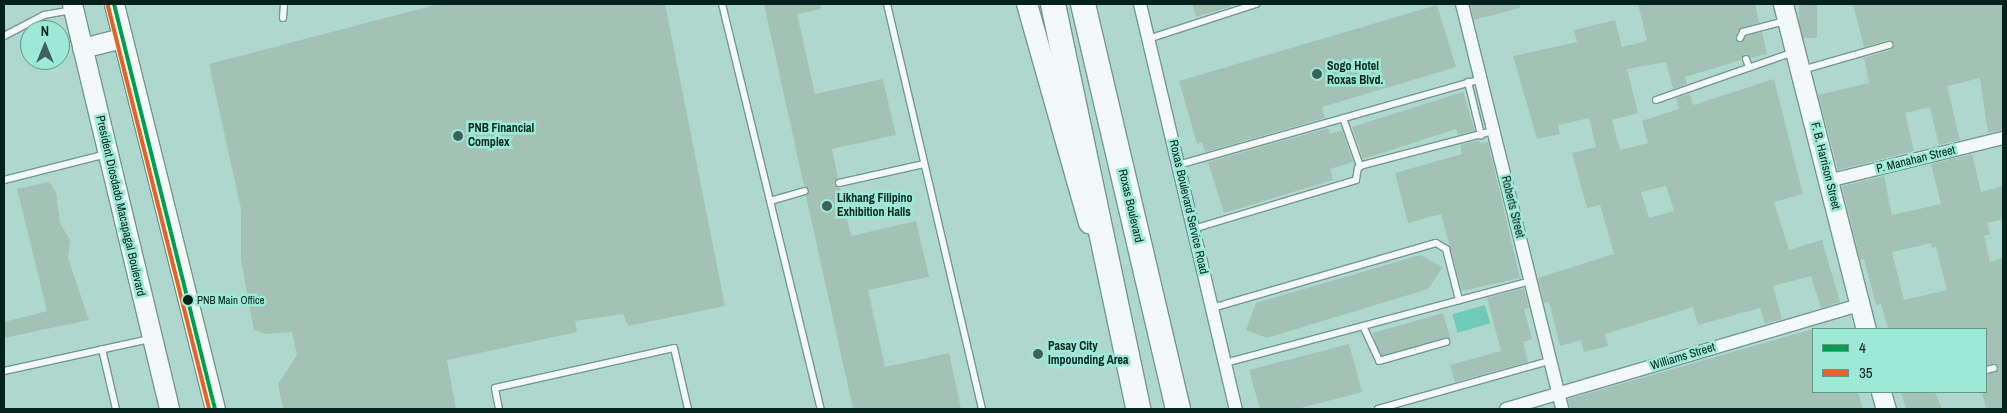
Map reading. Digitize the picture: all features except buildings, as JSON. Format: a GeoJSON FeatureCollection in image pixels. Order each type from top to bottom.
{"type":"FeatureCollection","features":[{"type":"Feature","properties":{"kind":"highway"},"geometry":{"type":"LineString","coordinates":[[1053,4],[1120,333],[1138,409]]}},
{"type":"Feature","properties":{"kind":"highway","name":"Roxas Boulevard"},"geometry":{"type":"LineString","coordinates":[[1082,4],[1178,409]]}},
{"type":"Feature","properties":{"kind":"main road"},"geometry":{"type":"LineString","coordinates":[[114,4],[215,409]]}},
{"type":"Feature","properties":{"kind":"main road"},"geometry":{"type":"LineString","coordinates":[[1027,4],[1120,333]]}},
{"type":"Feature","properties":{"kind":"main road","name":"President Diosdado Macapagal Boulevard"},"geometry":{"type":"LineString","coordinates":[[72,7],[169,409]]}},
{"type":"Feature","properties":{"kind":"main road","name":"F. B. Harrison Street"},"geometry":{"type":"LineString","coordinates":[[1785,12],[1866,328]]}},
{"type":"Feature","properties":{"kind":"main road"},"geometry":{"type":"LineString","coordinates":[[82,48],[122,38]]}},
{"type":"Feature","properties":{"kind":"main road"},"geometry":{"type":"LineString","coordinates":[[1882,393],[1886,409]]}},
{"type":"Feature","properties":{"kind":"street","name":"Roxas Boulevard Service Road"},"geometry":{"type":"LineString","coordinates":[[1140,4],[1236,409]]}},
{"type":"Feature","properties":{"kind":"street","name":"Roberts Street"},"geometry":{"type":"LineString","coordinates":[[1462,4],[1481,79],[1487,133],[1530,281],[1562,409]]}},
{"type":"Feature","properties":{"kind":"street","name":"P. Manahan Street"},"geometry":{"type":"LineString","coordinates":[[1828,181],[2003,138]]}},
{"type":"Feature","properties":{"kind":"street","name":"Williams Street"},"geometry":{"type":"LineString","coordinates":[[1506,409],[1859,305]]}},
{"type":"Feature","properties":{"kind":"lane"},"geometry":{"type":"LineString","coordinates":[[283,18],[284,4]]}},
{"type":"Feature","properties":{"kind":"lane"},"geometry":{"type":"LineString","coordinates":[[722,4],[822,409]]}},
{"type":"Feature","properties":{"kind":"lane"},"geometry":{"type":"LineString","coordinates":[[887,4],[982,409]]}},
{"type":"Feature","properties":{"kind":"lane"},"geometry":{"type":"LineString","coordinates":[[1148,39],[1256,4]]}},
{"type":"Feature","properties":{"kind":"lane"},"geometry":{"type":"LineString","coordinates":[[4,36],[44,16],[72,7]]}},
{"type":"Feature","properties":{"kind":"lane"},"geometry":{"type":"LineString","coordinates":[[1740,38],[1742,32],[1785,12]]}},
{"type":"Feature","properties":{"kind":"lane"},"geometry":{"type":"LineString","coordinates":[[1800,71],[1889,45]]}},
{"type":"Feature","properties":{"kind":"lane"},"geometry":{"type":"LineString","coordinates":[[1656,100],[1693,90],[1749,67],[1795,52]]}},
{"type":"Feature","properties":{"kind":"lane"},"geometry":{"type":"LineString","coordinates":[[1746,59],[1749,67]]}},
{"type":"Feature","properties":{"kind":"lane"},"geometry":{"type":"LineString","coordinates":[[1178,165],[1481,79]]}},
{"type":"Feature","properties":{"kind":"lane"},"geometry":{"type":"LineString","coordinates":[[1360,166],[1487,133],[1468,82]]}},
{"type":"Feature","properties":{"kind":"lane"},"geometry":{"type":"LineString","coordinates":[[1193,229],[1356,180],[1360,166],[1343,118]]}},
{"type":"Feature","properties":{"kind":"lane"},"geometry":{"type":"LineString","coordinates":[[4,180],[108,154]]}},
{"type":"Feature","properties":{"kind":"lane"},"geometry":{"type":"LineString","coordinates":[[840,183],[924,164]]}},
{"type":"Feature","properties":{"kind":"lane"},"geometry":{"type":"LineString","coordinates":[[770,201],[805,191]]}},
{"type":"Feature","properties":{"kind":"lane"},"geometry":{"type":"LineString","coordinates":[[1212,308],[1436,243],[1446,249],[1458,300]]}},
{"type":"Feature","properties":{"kind":"lane"},"geometry":{"type":"LineString","coordinates":[[1225,364],[1530,281]]}},
{"type":"Feature","properties":{"kind":"lane"},"geometry":{"type":"LineString","coordinates":[[1363,326],[1372,351],[1379,360],[1446,342]]}},
{"type":"Feature","properties":{"kind":"lane"},"geometry":{"type":"LineString","coordinates":[[4,370],[152,338]]}},
{"type":"Feature","properties":{"kind":"lane"},"geometry":{"type":"LineString","coordinates":[[499,409],[495,388],[674,348],[688,409]]}},
{"type":"Feature","properties":{"kind":"lane"},"geometry":{"type":"LineString","coordinates":[[102,349],[116,409]]}},
{"type":"Feature","properties":{"kind":"lane"},"geometry":{"type":"LineString","coordinates":[[1378,409],[1550,361]]}},
{"type":"Feature","properties":{"kind":"lane"},"geometry":{"type":"LineString","coordinates":[[1987,370],[1994,368]]}},
{"type":"Feature","properties":{"kind":"shaded area"},"geometry":{"type":"Polygon","coordinates":[[[1485,305],[1490,323],[1458,333],[1452,314],[1485,305]]]}},
{"type":"Feature","properties":{"kind":"transit line","name":"4"},"geometry":{"type":"LineString","coordinates":[[114,4],[215,409]]}},
{"type":"Feature","properties":{"kind":"transit line","name":"35"},"geometry":{"type":"LineString","coordinates":[[108,6],[209,409]]}},
{"type":"Feature","properties":{"kind":"place","name":"Sogo Hotel Roxas Blvd."},"geometry":{"type":"Point","coordinates":[1317,74]}},
{"type":"Feature","properties":{"kind":"place","name":"PNB Financial Complex"},"geometry":{"type":"Point","coordinates":[458,136]}},
{"type":"Feature","properties":{"kind":"place","name":"Likhang Filipino Exhibition Halls"},"geometry":{"type":"Point","coordinates":[827,206]}},
{"type":"Feature","properties":{"kind":"place","name":"PNB Main Office"},"geometry":{"type":"Point","coordinates":[188,300]}},
{"type":"Feature","properties":{"kind":"place","name":"Pasay City Impounding Area"},"geometry":{"type":"Point","coordinates":[1038,354]}}]}
